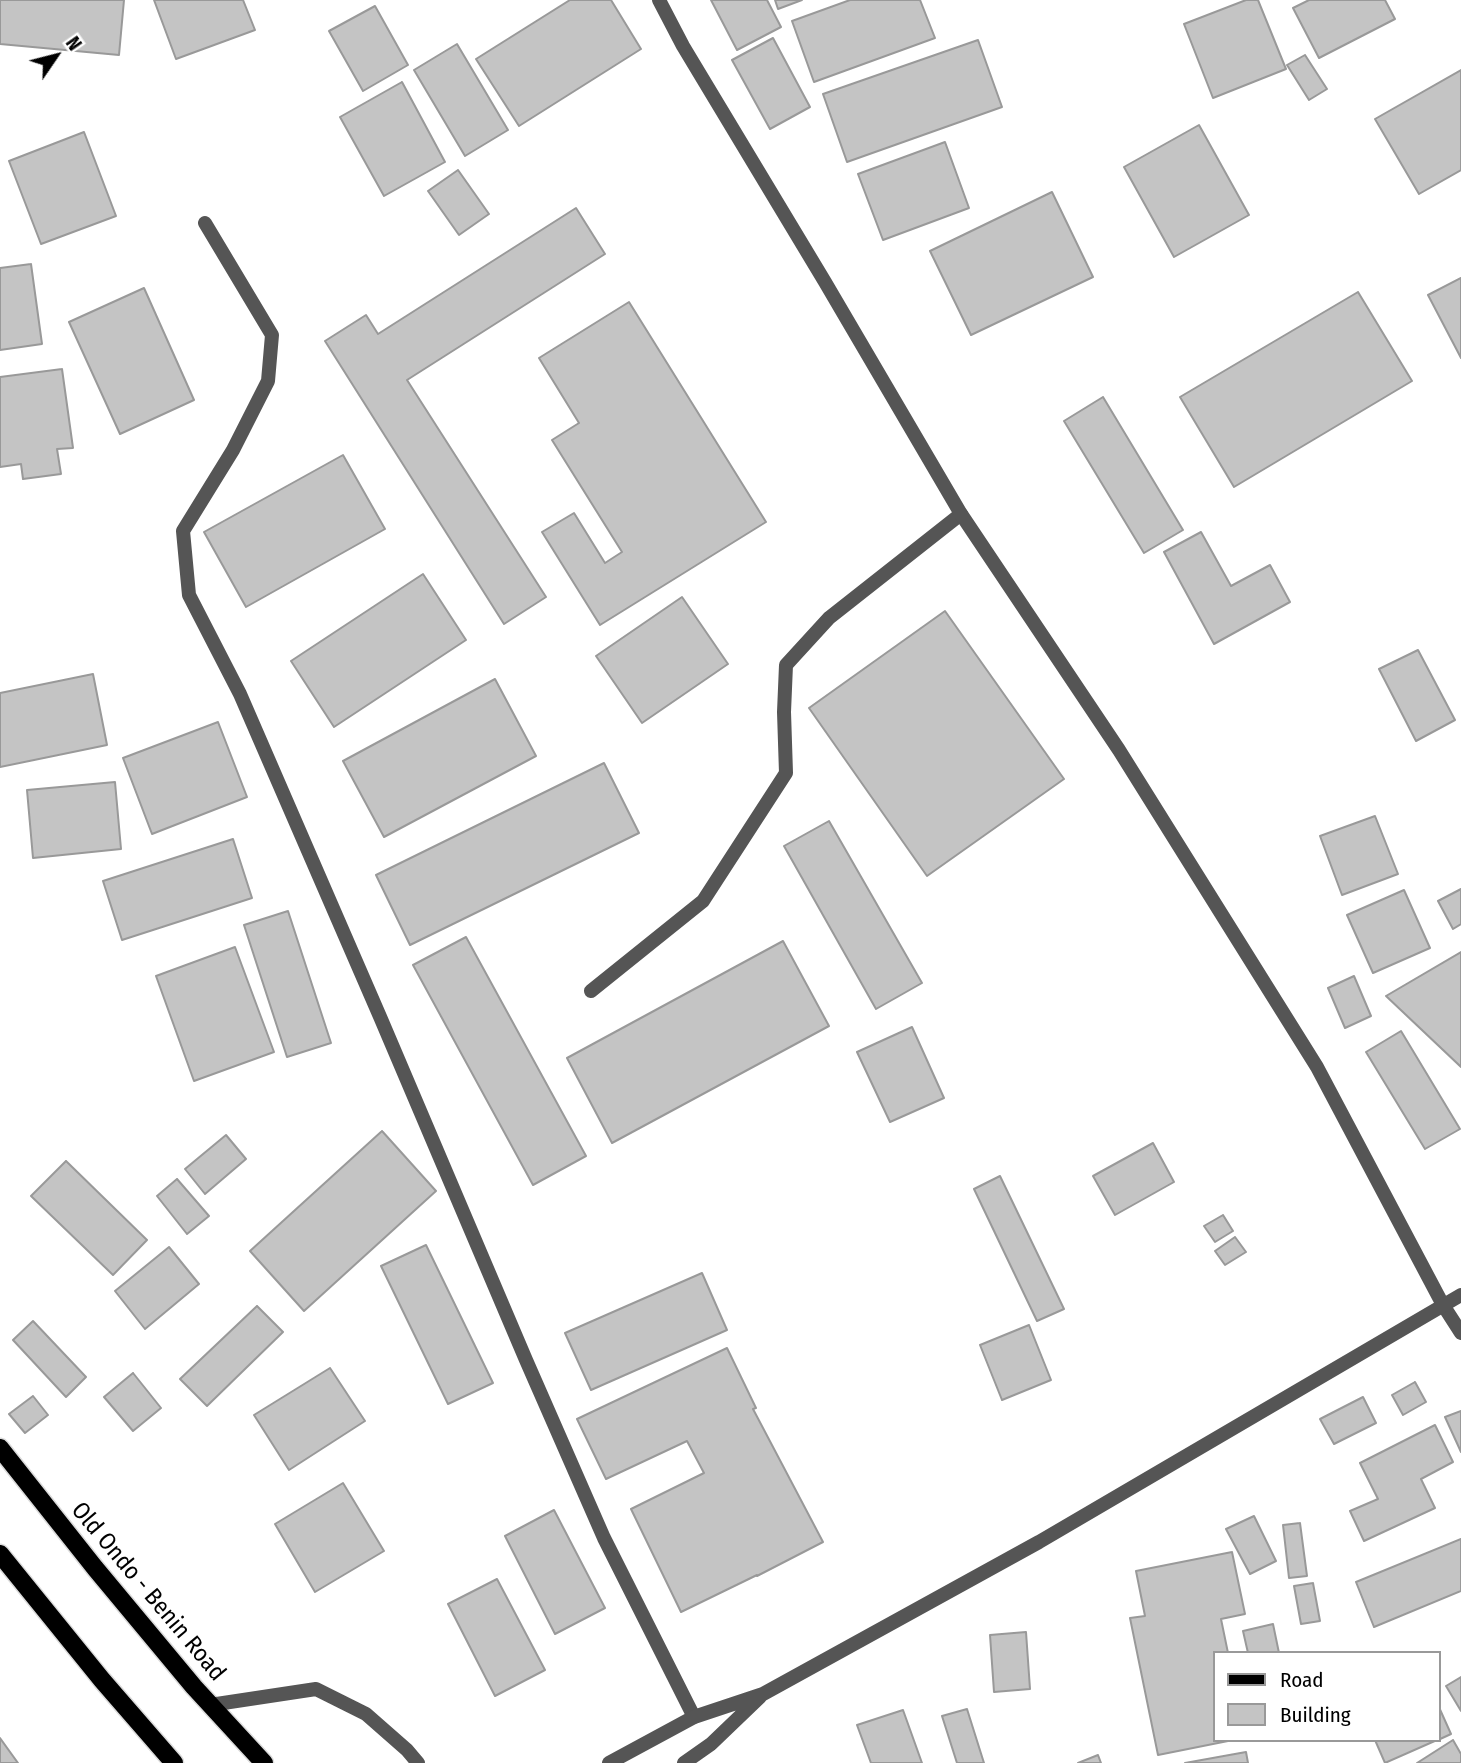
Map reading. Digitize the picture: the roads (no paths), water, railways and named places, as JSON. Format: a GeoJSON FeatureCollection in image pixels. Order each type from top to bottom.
{"type":"FeatureCollection","features":[{"type":"Feature","properties":{"kind":"main road","name":"Old Ondo - Benin Road"},"geometry":{"type":"LineString","coordinates":[[0,1448],[95,1568],[210,1705],[264,1763]]}},
{"type":"Feature","properties":{"kind":"main road"},"geometry":{"type":"LineString","coordinates":[[0,1554],[102,1680],[174,1763]]}},
{"type":"Feature","properties":{"kind":"street"},"geometry":{"type":"LineString","coordinates":[[659,0],[683,46],[961,514],[1119,750],[1317,1067],[1461,1333]]}},
{"type":"Feature","properties":{"kind":"street"},"geometry":{"type":"LineString","coordinates":[[205,223],[272,335],[268,381],[233,450],[183,531],[189,594],[240,694],[604,1538],[694,1717]]}},
{"type":"Feature","properties":{"kind":"street"},"geometry":{"type":"LineString","coordinates":[[591,991],[703,901],[786,773],[786,664],[829,618],[961,514]]}},
{"type":"Feature","properties":{"kind":"street"},"geometry":{"type":"LineString","coordinates":[[609,1763],[694,1717],[763,1694],[1039,1542],[1461,1295]]}},
{"type":"Feature","properties":{"kind":"street"},"geometry":{"type":"LineString","coordinates":[[210,1705],[316,1689],[366,1714],[418,1763]]}},
{"type":"Feature","properties":{"kind":"street"},"geometry":{"type":"LineString","coordinates":[[684,1763],[711,1744],[763,1694]]}}]}
